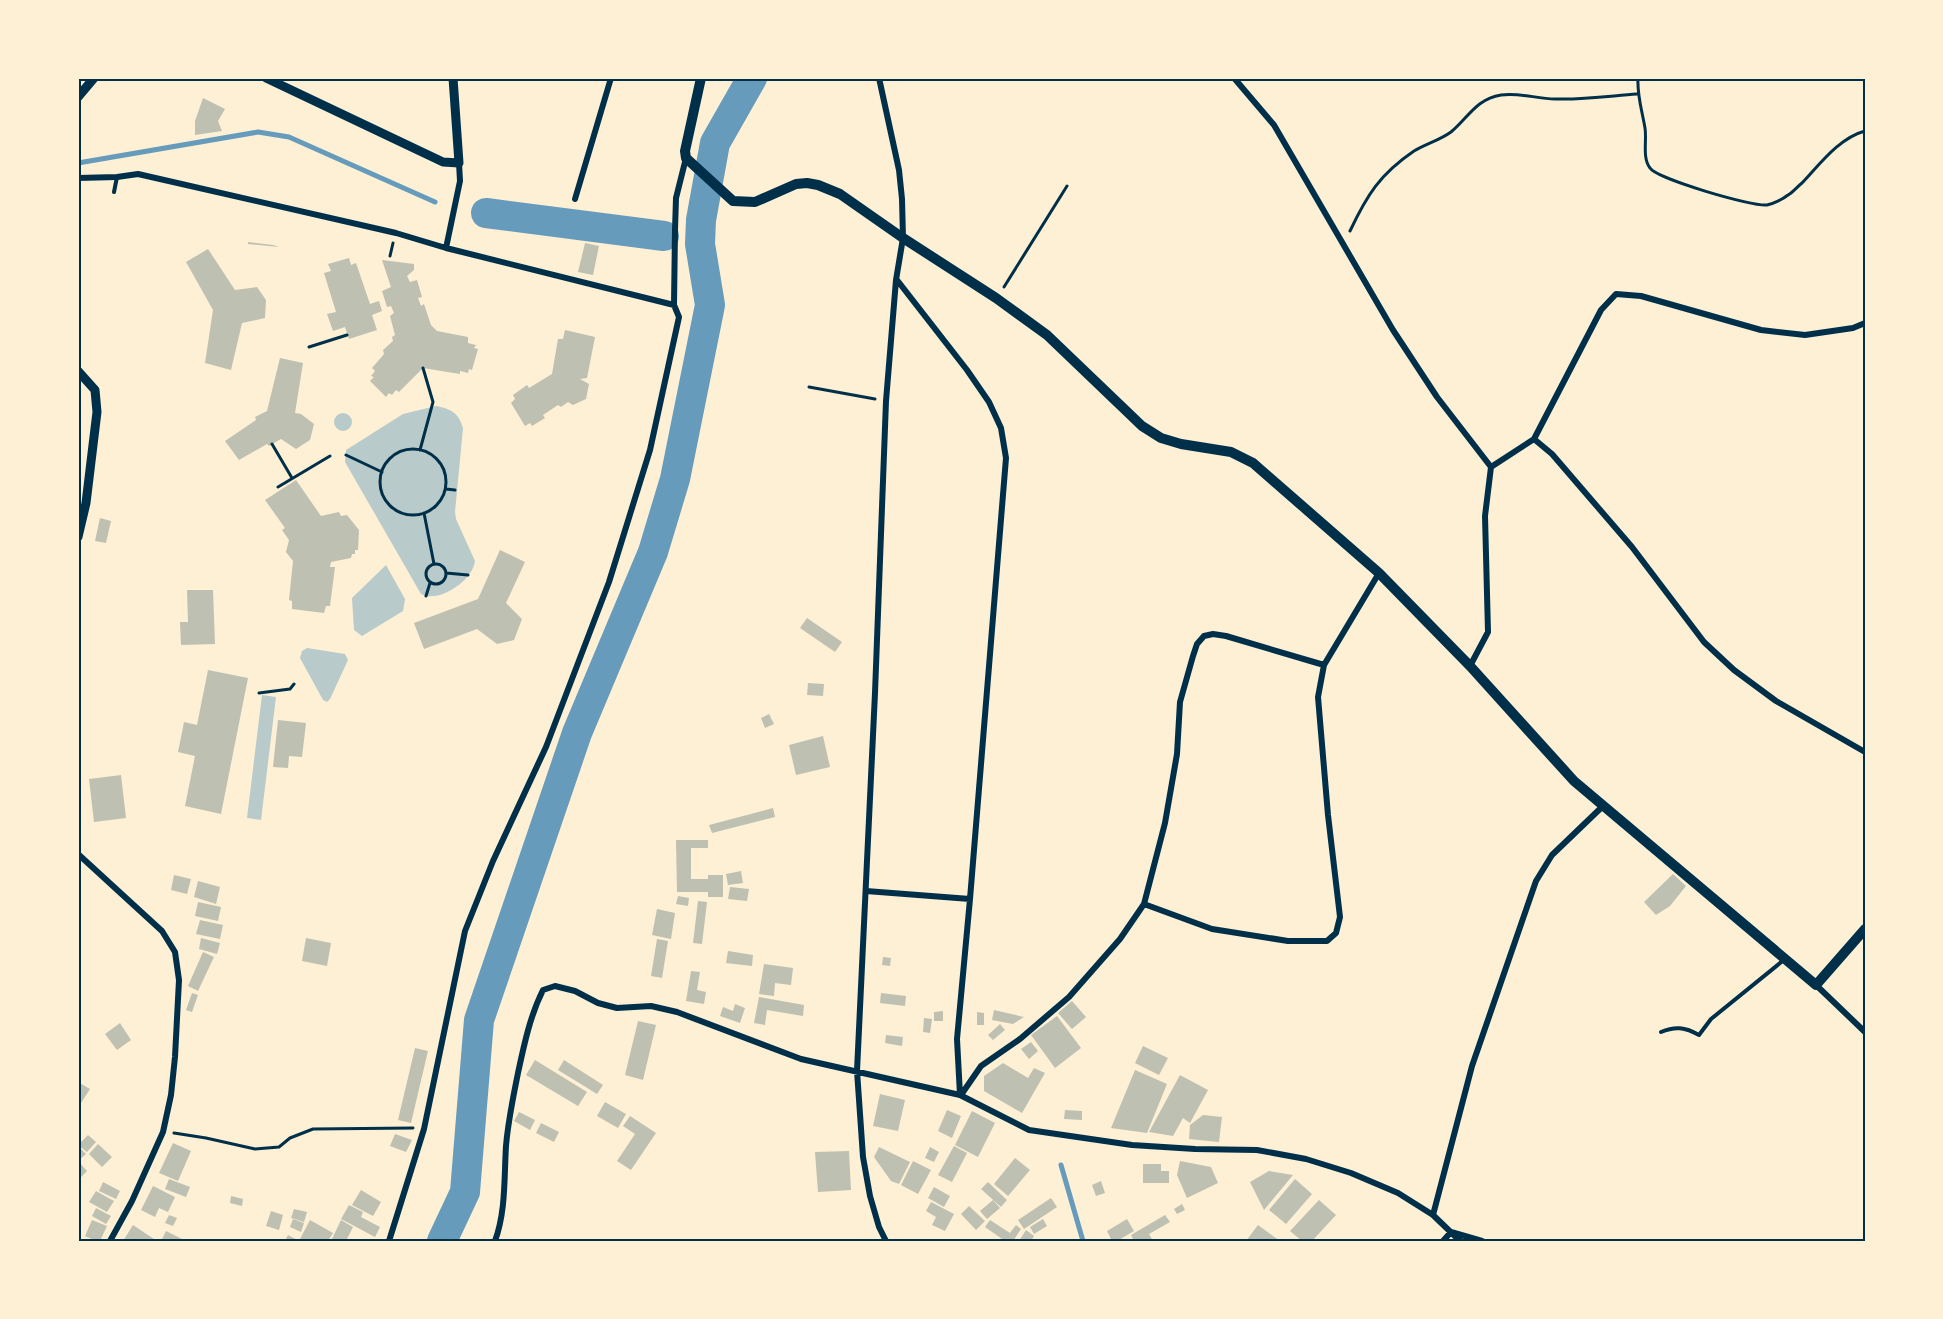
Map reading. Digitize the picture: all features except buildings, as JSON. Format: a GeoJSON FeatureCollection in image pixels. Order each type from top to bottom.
{"type":"FeatureCollection","features":[{"type":"Feature","properties":{"kind":"main road"},"geometry":{"type":"LineString","coordinates":[[701,78],[685,151],[686,158],[733,201],[755,202],[796,184],[807,183],[840,194],[996,298],[1047,335],[1142,426],[1161,438],[1181,444],[1231,452],[1252,463],[1379,573],[1470,666],[1574,781],[1816,985],[1865,929]]}},
{"type":"Feature","properties":{"kind":"street"},"geometry":{"type":"LineString","coordinates":[[78,97],[93,78]]}},
{"type":"Feature","properties":{"kind":"street"},"geometry":{"type":"LineString","coordinates":[[266,78],[443,162],[459,163]]}},
{"type":"Feature","properties":{"kind":"street"},"geometry":{"type":"LineString","coordinates":[[446,248],[460,181],[453,78]]}},
{"type":"Feature","properties":{"kind":"street"},"geometry":{"type":"LineString","coordinates":[[575,199],[611,78]]}},
{"type":"Feature","properties":{"kind":"street"},"geometry":{"type":"LineString","coordinates":[[879,78],[899,170],[903,238],[896,280],[886,401],[857,1071],[863,1157],[870,1196],[879,1227],[886,1241]]}},
{"type":"Feature","properties":{"kind":"street"},"geometry":{"type":"LineString","coordinates":[[1234,78],[1274,125],[1393,330],[1437,397],[1491,467],[1485,516],[1488,632],[1470,666]]}},
{"type":"Feature","properties":{"kind":"street"},"geometry":{"type":"LineString","coordinates":[[389,1241],[424,1129],[465,931],[493,861],[546,747],[609,582],[650,450],[679,318],[674,305],[676,198],[686,158]]}},
{"type":"Feature","properties":{"kind":"street"},"geometry":{"type":"LineString","coordinates":[[78,178],[138,174],[396,233],[446,248],[674,305]]}},
{"type":"Feature","properties":{"kind":"street"},"geometry":{"type":"LineString","coordinates":[[896,280],[967,370],[989,402],[1001,428],[1006,458],[957,1039],[960,1095]]}},
{"type":"Feature","properties":{"kind":"street"},"geometry":{"type":"LineString","coordinates":[[1491,467],[1534,439],[1601,310],[1616,294],[1641,296],[1761,330],[1804,335],[1853,328],[1865,323]]}},
{"type":"Feature","properties":{"kind":"street"},"geometry":{"type":"LineString","coordinates":[[78,371],[94,390],[97,412],[86,503],[78,537]]}},
{"type":"Feature","properties":{"kind":"street"},"geometry":{"type":"LineString","coordinates":[[1534,439],[1552,454],[1632,547],[1704,642],[1734,670],[1776,701],[1865,752]]}},
{"type":"Feature","properties":{"kind":"street"},"geometry":{"type":"LineString","coordinates":[[1144,904],[1212,929],[1247,935],[1313,943],[1327,941],[1336,933],[1340,917],[1318,697],[1324,665],[1379,573]]}},
{"type":"Feature","properties":{"kind":"street"},"geometry":{"type":"LineString","coordinates":[[960,1095],[981,1066],[1020,1039],[1068,997],[1120,939],[1144,904],[1165,823],[1178,754],[1180,702],[1197,644],[1204,636],[1213,634],[1324,665]]}},
{"type":"Feature","properties":{"kind":"street"},"geometry":{"type":"LineString","coordinates":[[1433,1215],[1472,1066],[1536,881],[1552,855],[1603,806]]}},
{"type":"Feature","properties":{"kind":"street"},"geometry":{"type":"LineString","coordinates":[[78,854],[162,931],[175,952],[179,980],[175,1057],[171,1095],[163,1132],[132,1202],[110,1241]]}},
{"type":"Feature","properties":{"kind":"street"},"geometry":{"type":"LineString","coordinates":[[866,891],[970,899]]}},
{"type":"Feature","properties":{"kind":"street"},"geometry":{"type":"LineString","coordinates":[[1816,985],[1865,1032]]}},
{"type":"Feature","properties":{"kind":"street"},"geometry":{"type":"LineString","coordinates":[[495,1241],[503,1207],[509,1116],[528,1032],[536,1003],[543,990],[555,986],[575,991],[598,1003],[617,1008],[651,1006],[677,1012],[801,1059],[960,1095],[1029,1130],[1132,1145],[1257,1150],[1306,1159],[1351,1173],[1398,1193],[1433,1215],[1460,1241]]}},
{"type":"Feature","properties":{"kind":"street"},"geometry":{"type":"LineString","coordinates":[[1443,1241],[1451,1232]]}},
{"type":"Feature","properties":{"kind":"street"},"geometry":{"type":"LineString","coordinates":[[1451,1232],[1482,1241]]}},
{"type":"Feature","properties":{"kind":"lane"},"geometry":{"type":"LineString","coordinates":[[114,192],[117,177]]}},
{"type":"Feature","properties":{"kind":"lane"},"geometry":{"type":"LineString","coordinates":[[1661,1032],[1671,1027],[1687,1028],[1699,1035],[1711,1020],[1785,959]]}},
{"type":"Feature","properties":{"kind":"path"},"geometry":{"type":"LineString","coordinates":[[1638,78],[1637,94],[1645,129],[1646,162],[1650,170],[1658,176],[1752,204],[1768,205],[1790,195],[1833,151],[1853,134],[1865,131]]}},
{"type":"Feature","properties":{"kind":"path"},"geometry":{"type":"LineString","coordinates":[[1344,244],[1369,193],[1381,177],[1416,150],[1450,132],[1472,109],[1486,100],[1499,95],[1517,94],[1539,99],[1637,94]]}},
{"type":"Feature","properties":{"kind":"path"},"geometry":{"type":"LineString","coordinates":[[996,298],[1067,186]]}},
{"type":"Feature","properties":{"kind":"path"},"geometry":{"type":"LineString","coordinates":[[309,347],[347,335]]}},
{"type":"Feature","properties":{"kind":"path"},"geometry":{"type":"LineString","coordinates":[[420,450],[433,402],[423,368]]}},
{"type":"Feature","properties":{"kind":"path"},"geometry":{"type":"LineString","coordinates":[[809,387],[886,401]]}},
{"type":"Feature","properties":{"kind":"path"},"geometry":{"type":"LineString","coordinates":[[272,444],[292,478]]}},
{"type":"Feature","properties":{"kind":"path"},"geometry":{"type":"LineString","coordinates":[[406,450],[428,452],[437,458],[443,467],[447,478],[446,489],[434,508],[413,515],[403,513],[393,508],[386,500],[380,480],[382,472],[388,460],[396,453],[406,450]]}},
{"type":"Feature","properties":{"kind":"path"},"geometry":{"type":"LineString","coordinates":[[346,455],[382,472]]}},
{"type":"Feature","properties":{"kind":"path"},"geometry":{"type":"LineString","coordinates":[[278,487],[330,456]]}},
{"type":"Feature","properties":{"kind":"path"},"geometry":{"type":"LineString","coordinates":[[446,489],[455,490]]}},
{"type":"Feature","properties":{"kind":"path"},"geometry":{"type":"LineString","coordinates":[[424,513],[434,564]]}},
{"type":"Feature","properties":{"kind":"path"},"geometry":{"type":"LineString","coordinates":[[434,564],[441,565],[446,573],[443,582],[437,585],[430,583],[425,571],[434,564]]}},
{"type":"Feature","properties":{"kind":"path"},"geometry":{"type":"LineString","coordinates":[[446,573],[468,575]]}},
{"type":"Feature","properties":{"kind":"path"},"geometry":{"type":"LineString","coordinates":[[426,596],[430,583]]}},
{"type":"Feature","properties":{"kind":"path"},"geometry":{"type":"LineString","coordinates":[[259,693],[290,689],[294,684]]}},
{"type":"Feature","properties":{"kind":"path"},"geometry":{"type":"LineString","coordinates":[[163,1132],[206,1138],[255,1149],[279,1147],[290,1138],[313,1129],[366,1127],[424,1129]]}},
{"type":"Feature","properties":{"kind":"shaded area"},"geometry":{"type":"Polygon","coordinates":[[[436,406],[454,412],[463,428],[455,512],[475,561],[468,576],[454,588],[437,596],[428,596],[421,594],[345,462],[346,450],[403,414],[436,406]]]}},
{"type":"Feature","properties":{"kind":"shaded area"},"geometry":{"type":"Polygon","coordinates":[[[343,413],[349,416],[352,422],[349,428],[343,431],[337,428],[334,422],[337,416],[343,413]]]}},
{"type":"Feature","properties":{"kind":"shaded area"},"geometry":{"type":"Polygon","coordinates":[[[386,565],[405,599],[403,611],[362,636],[354,630],[352,598],[386,565]]]}},
{"type":"Feature","properties":{"kind":"shaded area"},"geometry":{"type":"Polygon","coordinates":[[[307,648],[345,654],[348,660],[327,702],[323,700],[300,658],[302,651],[307,648]]]}},
{"type":"Feature","properties":{"kind":"shaded area"},"geometry":{"type":"Polygon","coordinates":[[[262,695],[276,697],[261,820],[247,818],[262,695]]]}},
{"type":"Feature","properties":{"kind":"waterway"},"geometry":{"type":"LineString","coordinates":[[442,1241],[465,1192],[479,1020],[577,733],[653,552],[675,479],[710,305],[700,244],[701,220],[715,143],[752,78]]}},
{"type":"Feature","properties":{"kind":"waterway"},"geometry":{"type":"LineString","coordinates":[[78,163],[258,132],[289,137],[435,202]]}},
{"type":"Feature","properties":{"kind":"waterway"},"geometry":{"type":"LineString","coordinates":[[486,213],[664,236]]}},
{"type":"Feature","properties":{"kind":"waterway"},"geometry":{"type":"LineString","coordinates":[[1061,1165],[1083,1241]]}}]}
